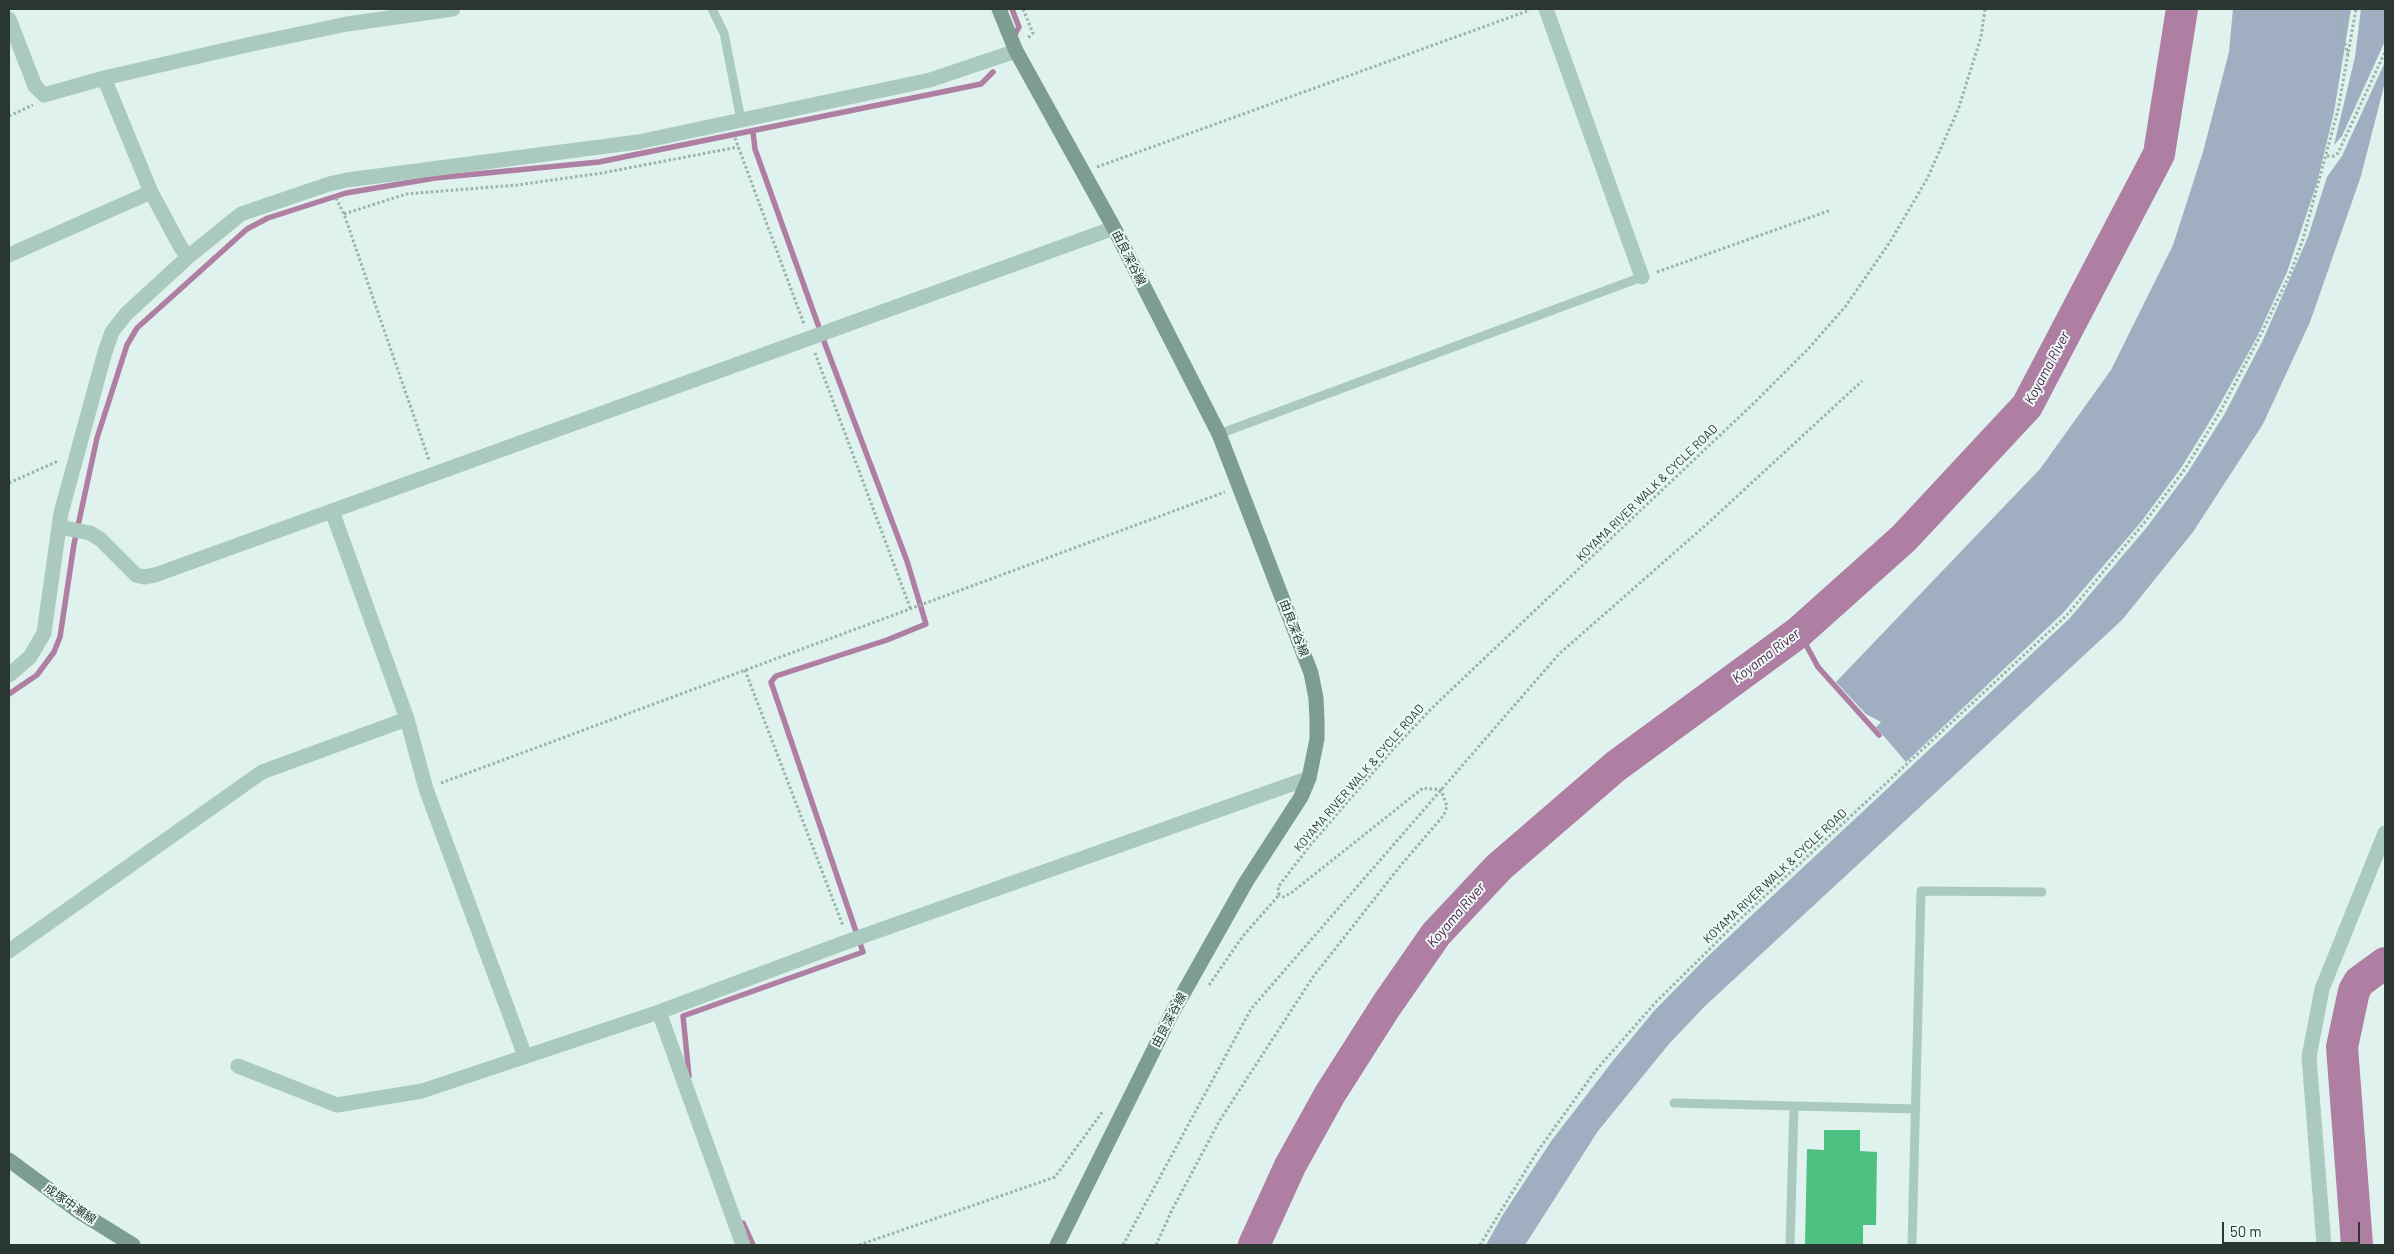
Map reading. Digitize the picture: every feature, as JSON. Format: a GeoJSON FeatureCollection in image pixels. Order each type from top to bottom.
{"type":"FeatureCollection","features":[{"type":"Feature","properties":{"kind":"main road","name":"由良深谷線"},"geometry":{"type":"LineString","coordinates":[[999,9],[1016,51],[1114,228],[1219,434],[1311,673],[1317,720],[1317,739],[1309,778],[1293,809],[1246,882],[1171,1015],[1057,1245]]}},
{"type":"Feature","properties":{"kind":"main road","name":"成塚中瀬線"},"geometry":{"type":"LineString","coordinates":[[9,1160],[78,1211],[128,1244]]}},
{"type":"Feature","properties":{"kind":"street"},"geometry":{"type":"LineString","coordinates":[[9,19],[36,86],[44,95],[104,78],[348,24],[453,9]]}},
{"type":"Feature","properties":{"kind":"street"},"geometry":{"type":"LineString","coordinates":[[1546,9],[1642,277]]}},
{"type":"Feature","properties":{"kind":"street"},"geometry":{"type":"LineString","coordinates":[[9,675],[30,657],[44,633],[59,527],[104,352],[112,332],[126,314],[188,257],[241,214],[329,184],[444,166],[529,158],[638,142],[735,122],[930,80],[1016,51]]}},
{"type":"Feature","properties":{"kind":"street"},"geometry":{"type":"LineString","coordinates":[[104,78],[151,192],[188,257]]}},
{"type":"Feature","properties":{"kind":"street"},"geometry":{"type":"LineString","coordinates":[[9,255],[151,192]]}},
{"type":"Feature","properties":{"kind":"street"},"geometry":{"type":"LineString","coordinates":[[59,527],[90,533],[100,539],[136,575],[144,578],[1114,228]]}},
{"type":"Feature","properties":{"kind":"street"},"geometry":{"type":"LineString","coordinates":[[332,511],[407,719],[426,789],[525,1056]]}},
{"type":"Feature","properties":{"kind":"street"},"geometry":{"type":"LineString","coordinates":[[9,951],[262,772],[407,719]]}},
{"type":"Feature","properties":{"kind":"street"},"geometry":{"type":"LineString","coordinates":[[238,1066],[337,1106],[422,1091],[659,1012],[849,941],[1309,778]]}},
{"type":"Feature","properties":{"kind":"street"},"geometry":{"type":"LineString","coordinates":[[2324,1245],[2308,1057],[2322,989],[2385,833]]}},
{"type":"Feature","properties":{"kind":"street"},"geometry":{"type":"LineString","coordinates":[[659,1012],[743,1245]]}},
{"type":"Feature","properties":{"kind":"lane"},"geometry":{"type":"LineString","coordinates":[[712,9],[724,34],[735,122]]}},
{"type":"Feature","properties":{"kind":"lane"},"geometry":{"type":"LineString","coordinates":[[1219,434],[1642,277]]}},
{"type":"Feature","properties":{"kind":"lane"},"geometry":{"type":"LineString","coordinates":[[1912,1245],[1921,891],[2042,892]]}},
{"type":"Feature","properties":{"kind":"lane"},"geometry":{"type":"LineString","coordinates":[[1674,1103],[1916,1110]]}},
{"type":"Feature","properties":{"kind":"lane"},"geometry":{"type":"LineString","coordinates":[[1790,1245],[1794,1106]]}},
{"type":"Feature","properties":{"kind":"path"},"geometry":{"type":"LineString","coordinates":[[1082,172],[1535,9]]}},
{"type":"Feature","properties":{"kind":"path","name":"KOYAMA RIVER WALK & CYCLE ROAD"},"geometry":{"type":"LineString","coordinates":[[1279,895],[1278,887],[1312,843],[1396,746],[1434,706],[1754,403],[1808,349],[1845,308],[1890,242],[1927,179],[1958,110],[1981,37],[1984,9]]}},
{"type":"Feature","properties":{"kind":"path"},"geometry":{"type":"LineString","coordinates":[[2337,9],[2348,59]]}},
{"type":"Feature","properties":{"kind":"path"},"geometry":{"type":"LineString","coordinates":[[2348,59],[2356,9]]}},
{"type":"Feature","properties":{"kind":"path"},"geometry":{"type":"LineString","coordinates":[[2327,156],[2338,154],[2385,52]]}},
{"type":"Feature","properties":{"kind":"path","name":"KOYAMA RIVER WALK & CYCLE ROAD"},"geometry":{"type":"LineString","coordinates":[[1480,1245],[1537,1152],[1591,1077],[1656,1002],[1744,915],[2067,615],[2144,523],[2184,469],[2220,412],[2290,274],[2303,239],[2327,156],[2348,59]]}},
{"type":"Feature","properties":{"kind":"path"},"geometry":{"type":"LineString","coordinates":[[9,116],[36,103],[44,95]]}},
{"type":"Feature","properties":{"kind":"path"},"geometry":{"type":"LineString","coordinates":[[735,122],[738,147],[911,610]]}},
{"type":"Feature","properties":{"kind":"path"},"geometry":{"type":"LineString","coordinates":[[344,214],[406,194],[517,185],[602,173],[738,147]]}},
{"type":"Feature","properties":{"kind":"path"},"geometry":{"type":"LineString","coordinates":[[329,184],[344,214],[434,474]]}},
{"type":"Feature","properties":{"kind":"path"},"geometry":{"type":"LineString","coordinates":[[1642,277],[1831,210]]}},
{"type":"Feature","properties":{"kind":"path"},"geometry":{"type":"LineString","coordinates":[[1123,1245],[1251,1009],[1559,654],[1707,524],[1862,380]]}},
{"type":"Feature","properties":{"kind":"path"},"geometry":{"type":"LineString","coordinates":[[9,483],[65,458],[78,456]]}},
{"type":"Feature","properties":{"kind":"path"},"geometry":{"type":"LineString","coordinates":[[426,789],[1238,487]]}},
{"type":"Feature","properties":{"kind":"path"},"geometry":{"type":"LineString","coordinates":[[745,670],[849,941]]}},
{"type":"Feature","properties":{"kind":"path"},"geometry":{"type":"LineString","coordinates":[[1206,989],[1243,936],[1279,895],[1283,896],[1291,893],[1423,788],[1441,790]]}},
{"type":"Feature","properties":{"kind":"path"},"geometry":{"type":"LineString","coordinates":[[1156,1245],[1172,1210],[1220,1120],[1314,977],[1400,865],[1444,815],[1447,806],[1441,790]]}},
{"type":"Feature","properties":{"kind":"path"},"geometry":{"type":"LineString","coordinates":[[859,1245],[1055,1177],[1108,1104]]}},
{"type":"Feature","properties":{"kind":"shaded area"},"geometry":{"type":"Polygon","coordinates":[[[2233,9],[2351,9],[2334,112],[2317,183],[2287,272],[2257,337],[2215,413],[2181,468],[2141,522],[2063,613],[1906,762],[1876,727],[1881,722],[1866,714],[1836,682],[2040,469],[2111,370],[2173,245],[2203,152],[2229,52],[2233,9]]]}},
{"type":"Feature","properties":{"kind":"shaded area"},"geometry":{"type":"Polygon","coordinates":[[[2361,9],[2385,9],[2385,41],[2342,136],[2334,145],[2355,57],[2361,9]]]}},
{"type":"Feature","properties":{"kind":"shaded area"},"geometry":{"type":"Polygon","coordinates":[[[2385,62],[2385,82],[2361,176],[2310,322],[2263,424],[2193,532],[2122,620],[1704,1007],[1669,1044],[1598,1131],[1525,1245],[1486,1245],[1502,1216],[1552,1140],[1654,1011],[1706,958],[2069,619],[2147,527],[2188,472],[2224,415],[2263,340],[2308,237],[2327,177],[2342,156],[2385,62]]]}},
{"type":"Feature","properties":{"kind":"building"},"geometry":{"type":"Polygon","coordinates":[[[1824,1130],[1860,1130],[1860,1151],[1877,1152],[1876,1225],[1863,1225],[1863,1245],[1805,1245],[1807,1149],[1824,1150],[1824,1130]]]}},
{"type":"Feature","properties":{"kind":"waterway"},"geometry":{"type":"LineString","coordinates":[[1012,9],[1019,27],[1013,38]]}},
{"type":"Feature","properties":{"kind":"waterway","name":"Koyama River"},"geometry":{"type":"LineString","coordinates":[[1254,1245],[1290,1166],[1330,1094],[1386,1006],[1436,934],[1499,867],[1616,766],[1799,632],[1904,538],[2027,406],[2159,154],[2182,9]]}},
{"type":"Feature","properties":{"kind":"waterway"},"geometry":{"type":"LineString","coordinates":[[9,694],[37,675],[54,652],[60,637],[74,544],[97,438],[127,345],[137,328],[247,229],[268,218],[346,193],[435,178],[599,162],[981,84],[993,72]]}},
{"type":"Feature","properties":{"kind":"waterway"},"geometry":{"type":"LineString","coordinates":[[689,1076],[683,1016],[863,952],[771,682],[776,676],[887,640],[926,624],[907,561],[825,344],[755,149],[753,132]]}},
{"type":"Feature","properties":{"kind":"waterway"},"geometry":{"type":"LineString","coordinates":[[1799,632],[1818,667],[1879,735]]}},
{"type":"Feature","properties":{"kind":"waterway"},"geometry":{"type":"LineString","coordinates":[[2357,1245],[2342,1047],[2354,991],[2359,982],[2385,963]]}},
{"type":"Feature","properties":{"kind":"waterway"},"geometry":{"type":"LineString","coordinates":[[743,1223],[753,1245]]}}]}
